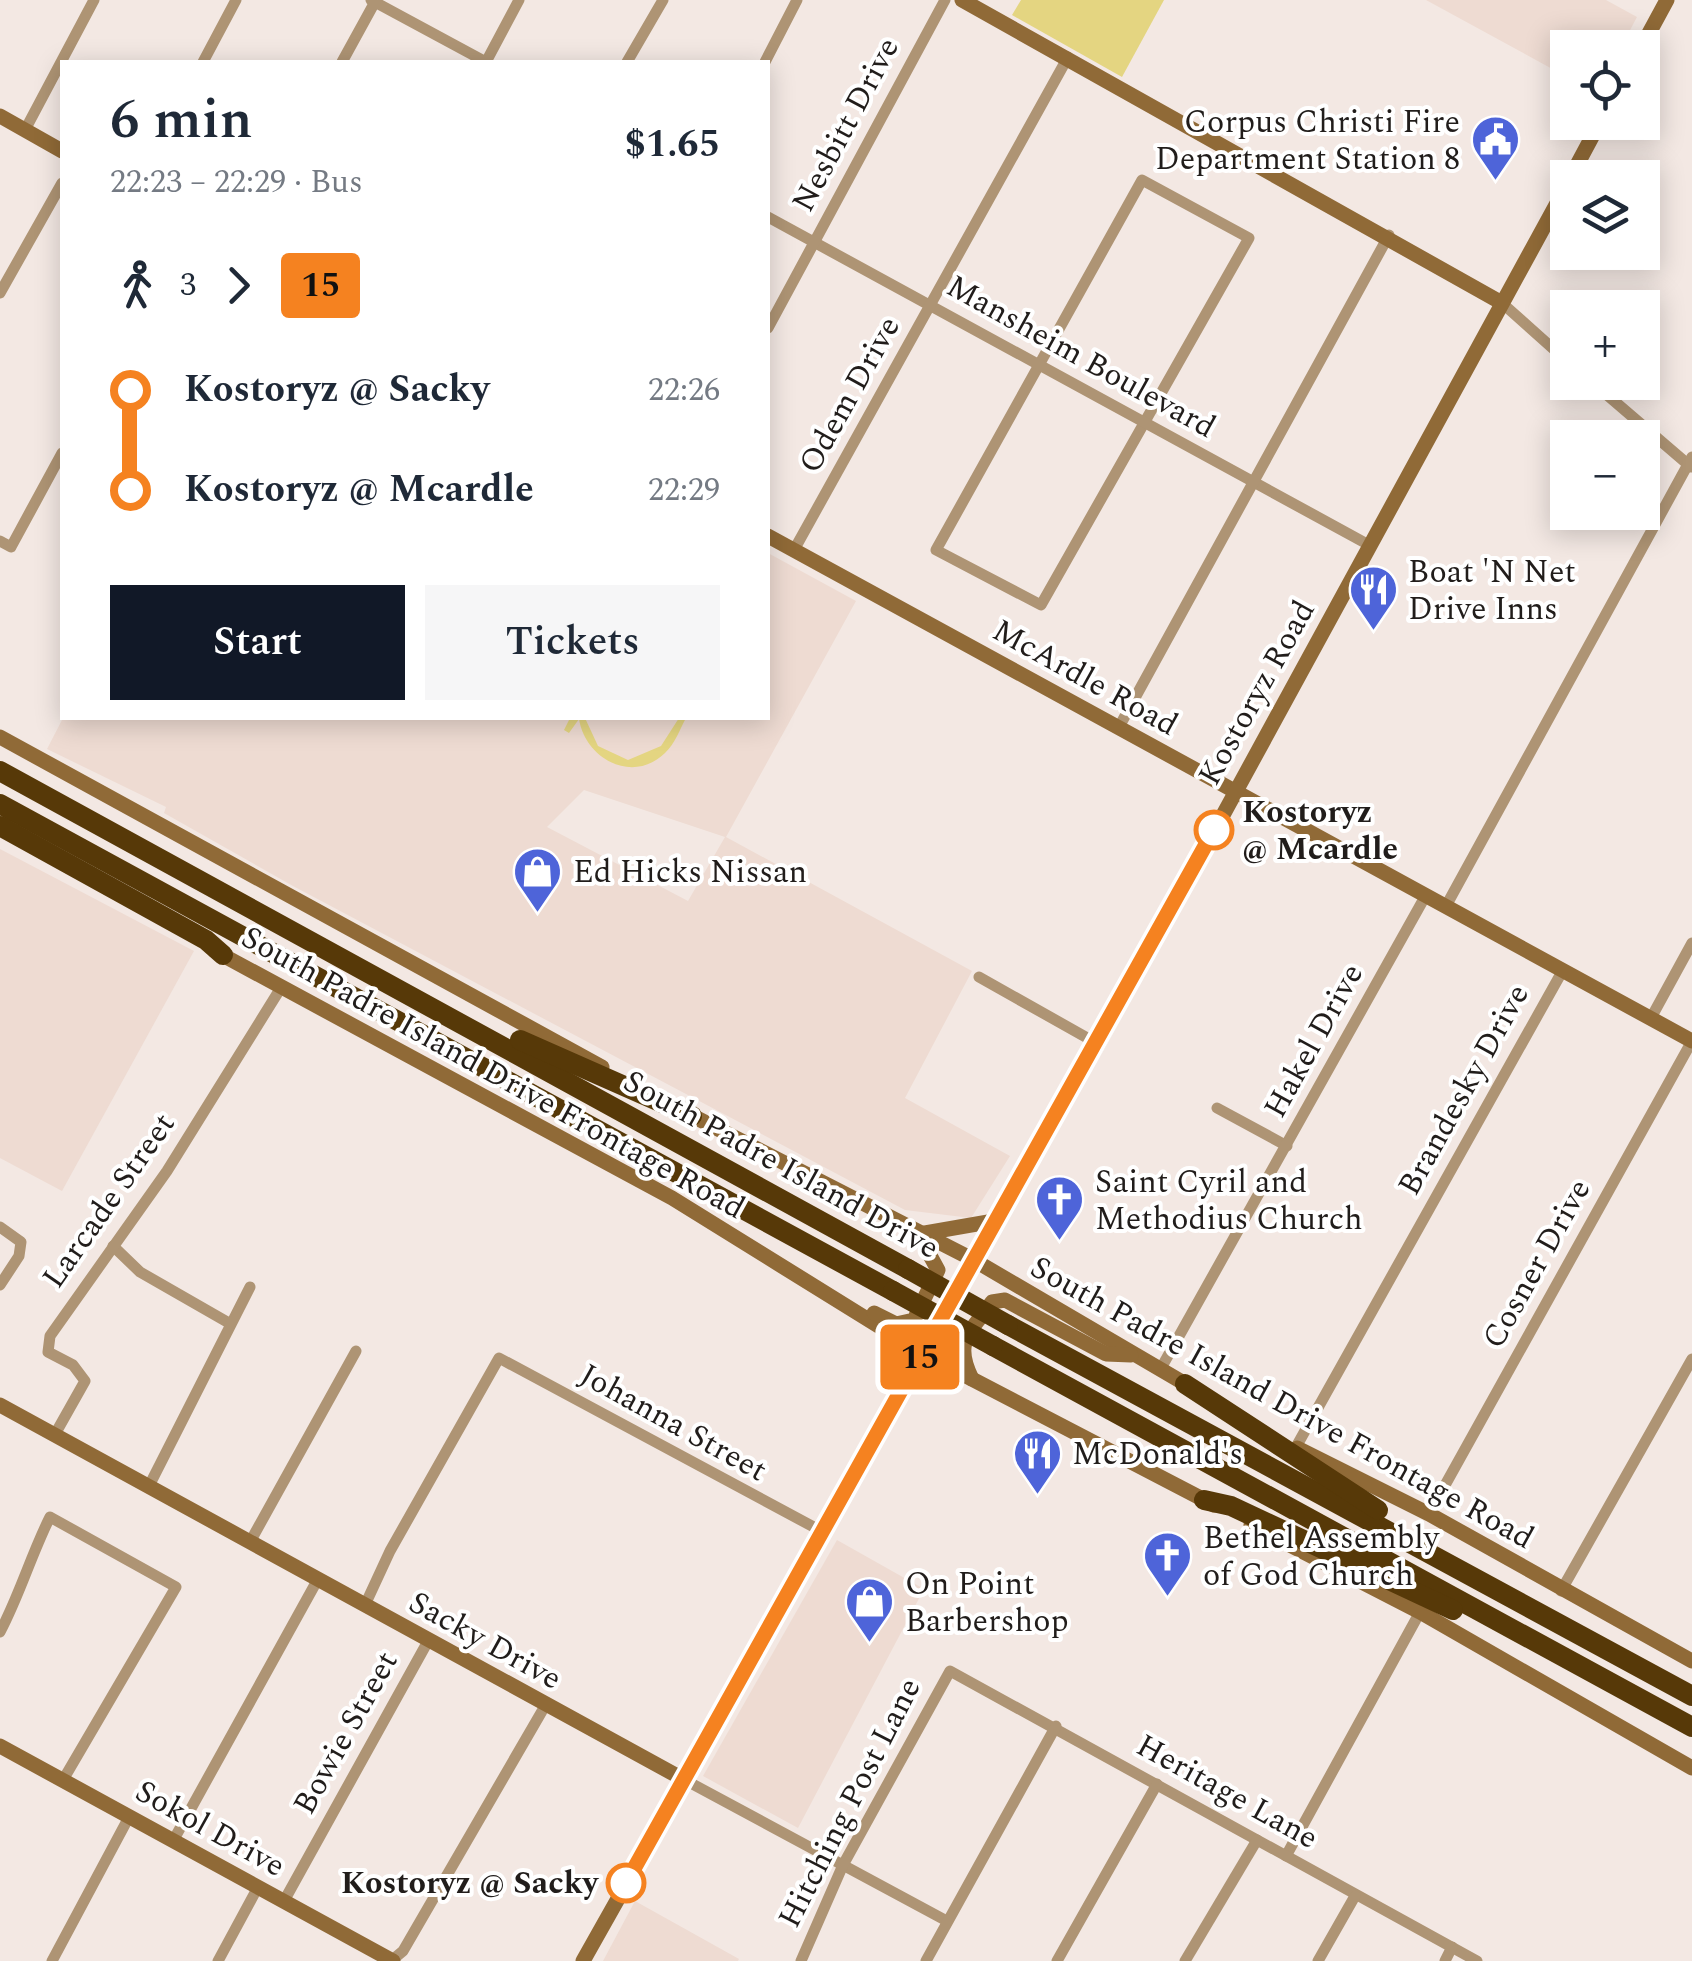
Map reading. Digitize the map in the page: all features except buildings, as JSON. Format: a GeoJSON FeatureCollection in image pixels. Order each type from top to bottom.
{"type":"FeatureCollection","features":[{"type":"Feature","properties":{"kind":"highway","name":"South Padre Island Drive"},"geometry":{"type":"LineString","coordinates":[[0,771],[1692,1696]]}},
{"type":"Feature","properties":{"kind":"highway","name":"South Padre Island Drive"},"geometry":{"type":"LineString","coordinates":[[0,804],[1692,1727]]}},
{"type":"Feature","properties":{"kind":"highway"},"geometry":{"type":"LineString","coordinates":[[0,826],[206,940],[223,955]]}},
{"type":"Feature","properties":{"kind":"highway"},"geometry":{"type":"LineString","coordinates":[[322,945],[566,1062],[692,1116]]}},
{"type":"Feature","properties":{"kind":"highway"},"geometry":{"type":"LineString","coordinates":[[1184,1384],[1493,1586]]}},
{"type":"Feature","properties":{"kind":"highway"},"geometry":{"type":"LineString","coordinates":[[1204,1500],[1231,1506],[1382,1580],[1568,1660]]}},
{"type":"Feature","properties":{"kind":"main road"},"geometry":{"type":"LineString","coordinates":[[962,0],[1389,235],[1502,302]]}},
{"type":"Feature","properties":{"kind":"main road"},"geometry":{"type":"LineString","coordinates":[[1651,30],[1667,0]]}},
{"type":"Feature","properties":{"kind":"main road"},"geometry":{"type":"LineString","coordinates":[[0,116],[60,149]]}},
{"type":"Feature","properties":{"kind":"main road","name":"Kostoryz Road"},"geometry":{"type":"LineString","coordinates":[[583,1961],[972,1260],[1098,1044],[1550,215]]}},
{"type":"Feature","properties":{"kind":"main road","name":"McArdle Road"},"geometry":{"type":"LineString","coordinates":[[770,537],[1692,1041]]}},
{"type":"Feature","properties":{"kind":"main road","name":"South Padre Island Drive Frontage Road"},"geometry":{"type":"LineString","coordinates":[[0,737],[692,1116],[972,1260],[1296,1447],[1430,1514],[1561,1591],[1692,1660]]}},
{"type":"Feature","properties":{"kind":"main road","name":"South Padre Island Drive Frontage Road"},"geometry":{"type":"LineString","coordinates":[[0,837],[672,1198],[922,1353],[1420,1612],[1692,1768]]}},
{"type":"Feature","properties":{"kind":"main road"},"geometry":{"type":"LineString","coordinates":[[916,1231],[931,1234],[994,1221]]}},
{"type":"Feature","properties":{"kind":"main road"},"geometry":{"type":"LineString","coordinates":[[776,1265],[896,1324],[914,1320],[938,1270],[916,1231]]}},
{"type":"Feature","properties":{"kind":"main road"},"geometry":{"type":"LineString","coordinates":[[972,1379],[961,1357],[963,1342],[992,1302],[1005,1300],[1106,1354],[1135,1355]]}},
{"type":"Feature","properties":{"kind":"main road","name":"Sacky Drive"},"geometry":{"type":"LineString","coordinates":[[0,1406],[365,1605],[427,1643],[684,1779]]}},
{"type":"Feature","properties":{"kind":"main road","name":"Sokol Drive"},"geometry":{"type":"LineString","coordinates":[[1,1748],[392,1961]]}},
{"type":"Feature","properties":{"kind":"street"},"geometry":{"type":"LineString","coordinates":[[62,60],[94,0]]}},
{"type":"Feature","properties":{"kind":"street"},"geometry":{"type":"LineString","coordinates":[[204,60],[236,0]]}},
{"type":"Feature","properties":{"kind":"street"},"geometry":{"type":"LineString","coordinates":[[487,60],[518,0]]}},
{"type":"Feature","properties":{"kind":"street"},"geometry":{"type":"LineString","coordinates":[[628,60],[663,0]]}},
{"type":"Feature","properties":{"kind":"street"},"geometry":{"type":"LineString","coordinates":[[766,60],[797,0]]}},
{"type":"Feature","properties":{"kind":"street","name":"Nesbitt Drive"},"geometry":{"type":"LineString","coordinates":[[770,324],[945,0]]}},
{"type":"Feature","properties":{"kind":"street"},"geometry":{"type":"LineString","coordinates":[[343,60],[374,1],[482,60]]}},
{"type":"Feature","properties":{"kind":"street","name":"Odem Drive"},"geometry":{"type":"LineString","coordinates":[[794,550],[1068,57]]}},
{"type":"Feature","properties":{"kind":"street"},"geometry":{"type":"LineString","coordinates":[[24,130],[60,63]]}},
{"type":"Feature","properties":{"kind":"street"},"geometry":{"type":"LineString","coordinates":[[1142,180],[1249,238],[1041,605],[936,550],[1040,365],[1142,180]]}},
{"type":"Feature","properties":{"kind":"street"},"geometry":{"type":"LineString","coordinates":[[0,293],[60,186]]}},
{"type":"Feature","properties":{"kind":"street","name":"Mansheim Boulevard"},"geometry":{"type":"LineString","coordinates":[[770,217],[1369,545]]}},
{"type":"Feature","properties":{"kind":"street"},"geometry":{"type":"LineString","coordinates":[[1119,728],[1251,480],[1389,235]]}},
{"type":"Feature","properties":{"kind":"street"},"geometry":{"type":"LineString","coordinates":[[1502,302],[1550,346]]}},
{"type":"Feature","properties":{"kind":"street"},"geometry":{"type":"LineString","coordinates":[[1446,906],[1691,463],[1614,400]]}},
{"type":"Feature","properties":{"kind":"street"},"geometry":{"type":"LineString","coordinates":[[5,544],[60,456]]}},
{"type":"Feature","properties":{"kind":"street","name":"Hakel Drive"},"geometry":{"type":"LineString","coordinates":[[1160,1370],[1426,895]]}},
{"type":"Feature","properties":{"kind":"street"},"geometry":{"type":"LineString","coordinates":[[1652,1018],[1692,943]]}},
{"type":"Feature","properties":{"kind":"street","name":"Brandesky Drive"},"geometry":{"type":"LineString","coordinates":[[1296,1447],[1562,970]]}},
{"type":"Feature","properties":{"kind":"street"},"geometry":{"type":"LineString","coordinates":[[979,977],[1098,1044]]}},
{"type":"Feature","properties":{"kind":"street","name":"Larcade Street"},"geometry":{"type":"LineString","coordinates":[[54,1436],[85,1381],[77,1368],[48,1352],[47,1345],[87,1278],[167,1171],[282,986]]}},
{"type":"Feature","properties":{"kind":"street","name":"Cosner Drive"},"geometry":{"type":"LineString","coordinates":[[1430,1514],[1692,1041]]}},
{"type":"Feature","properties":{"kind":"street"},"geometry":{"type":"LineString","coordinates":[[1217,1108],[1287,1146]]}},
{"type":"Feature","properties":{"kind":"street"},"geometry":{"type":"LineString","coordinates":[[0,1227],[20,1242],[19,1256],[0,1285]]}},
{"type":"Feature","properties":{"kind":"street"},"geometry":{"type":"LineString","coordinates":[[113,1246],[140,1272],[228,1323]]}},
{"type":"Feature","properties":{"kind":"street"},"geometry":{"type":"LineString","coordinates":[[149,1486],[228,1323],[250,1287]]}},
{"type":"Feature","properties":{"kind":"street"},"geometry":{"type":"LineString","coordinates":[[250,1542],[356,1351]]}},
{"type":"Feature","properties":{"kind":"street","name":"Johanna Street"},"geometry":{"type":"LineString","coordinates":[[365,1605],[390,1551],[498,1358],[823,1532]]}},
{"type":"Feature","properties":{"kind":"street"},"geometry":{"type":"LineString","coordinates":[[1561,1591],[1692,1359]]}},
{"type":"Feature","properties":{"kind":"street"},"geometry":{"type":"LineString","coordinates":[[0,1632],[24,1587],[33,1550],[50,1517],[176,1587],[63,1780]]}},
{"type":"Feature","properties":{"kind":"street"},"geometry":{"type":"LineString","coordinates":[[173,1841],[318,1579]]}},
{"type":"Feature","properties":{"kind":"street"},"geometry":{"type":"LineString","coordinates":[[1286,1856],[1420,1612]]}},
{"type":"Feature","properties":{"kind":"street","name":"Bowie Street"},"geometry":{"type":"LineString","coordinates":[[284,1901],[427,1643]]}},
{"type":"Feature","properties":{"kind":"street","name":"Heritage Lane"},"geometry":{"type":"LineString","coordinates":[[950,1670],[1477,1961]]}},
{"type":"Feature","properties":{"kind":"street","name":"Hitching Post Lane"},"geometry":{"type":"LineString","coordinates":[[800,1961],[843,1865],[950,1670]]}},
{"type":"Feature","properties":{"kind":"street"},"geometry":{"type":"LineString","coordinates":[[392,1961],[403,1950],[545,1706]]}},
{"type":"Feature","properties":{"kind":"street"},"geometry":{"type":"LineString","coordinates":[[926,1961],[1056,1726]]}},
{"type":"Feature","properties":{"kind":"street","name":"Sacky Drive"},"geometry":{"type":"LineString","coordinates":[[684,1779],[946,1920]]}},
{"type":"Feature","properties":{"kind":"street"},"geometry":{"type":"LineString","coordinates":[[1057,1961],[1158,1784]]}},
{"type":"Feature","properties":{"kind":"street"},"geometry":{"type":"LineString","coordinates":[[52,1961],[130,1817]]}},
{"type":"Feature","properties":{"kind":"street"},"geometry":{"type":"LineString","coordinates":[[1185,1961],[1257,1840]]}},
{"type":"Feature","properties":{"kind":"street"},"geometry":{"type":"LineString","coordinates":[[218,1961],[258,1887]]}},
{"type":"Feature","properties":{"kind":"street"},"geometry":{"type":"LineString","coordinates":[[1318,1961],[1355,1896]]}},
{"type":"Feature","properties":{"kind":"street"},"geometry":{"type":"LineString","coordinates":[[1446,1961],[1452,1947]]}},
{"type":"Feature","properties":{"kind":"shaded area"},"geometry":{"type":"Polygon","coordinates":[[[1021,0],[1164,0],[1122,77],[1012,15],[1021,0]]]}},
{"type":"Feature","properties":{"kind":"shaded area"},"geometry":{"type":"Polygon","coordinates":[[[1426,0],[1606,0],[1637,17],[1630,30],[1550,30],[1550,68],[1426,0]]]}},
{"type":"Feature","properties":{"kind":"shaded area"},"geometry":{"type":"Polygon","coordinates":[[[770,554],[856,601],[726,837],[972,971],[905,1098],[1010,1156],[971,1218],[905,1210],[293,886],[164,813],[166,807],[47,749],[62,720],[770,720],[770,554]],[[584,790],[547,827],[688,901],[725,837],[584,790]]]}},
{"type":"Feature","properties":{"kind":"shaded area"},"geometry":{"type":"Polygon","coordinates":[[[569,720],[578,720],[569,733],[564,730],[569,720]]]}},
{"type":"Feature","properties":{"kind":"shaded area"},"geometry":{"type":"Polygon","coordinates":[[[579,720],[586,720],[598,746],[628,760],[661,746],[678,720],[685,720],[665,753],[638,767],[612,763],[590,745],[579,720]]]}},
{"type":"Feature","properties":{"kind":"shaded area"},"geometry":{"type":"Polygon","coordinates":[[[0,849],[194,951],[62,1191],[0,1158],[0,849]]]}},
{"type":"Feature","properties":{"kind":"shaded area"},"geometry":{"type":"Polygon","coordinates":[[[837,1540],[924,1589],[798,1828],[703,1776],[837,1540]]]}},
{"type":"Feature","properties":{"kind":"shaded area"},"geometry":{"type":"Polygon","coordinates":[[[635,1901],[739,1959],[738,1961],[603,1961],[635,1901]]]}},
{"type":"Feature","properties":{"kind":"bus line","name":"15"},"geometry":{"type":"LineString","coordinates":[[626,1883],[891,1414],[972,1260],[1098,1044],[1214,830]]}},
{"type":"Feature","properties":{"kind":"place","name":"Corpus Christi Fire Department Station 8"},"geometry":{"type":"Point","coordinates":[1495,182]}},
{"type":"Feature","properties":{"kind":"place","name":"Boat 'N Net Drive Inns"},"geometry":{"type":"Point","coordinates":[1373,632]}},
{"type":"Feature","properties":{"kind":"place","name":"Kostoryz @ Mcardle"},"geometry":{"type":"Point","coordinates":[1214,830]}},
{"type":"Feature","properties":{"kind":"place","name":"Ed Hicks Nissan"},"geometry":{"type":"Point","coordinates":[538,914]}},
{"type":"Feature","properties":{"kind":"place","name":"Saint Cyril and Methodius Church"},"geometry":{"type":"Point","coordinates":[1060,1242]}},
{"type":"Feature","properties":{"kind":"place","name":"McDonald's"},"geometry":{"type":"Point","coordinates":[1037,1496]}},
{"type":"Feature","properties":{"kind":"place","name":"Bethel Assembly of God Church"},"geometry":{"type":"Point","coordinates":[1168,1598]}},
{"type":"Feature","properties":{"kind":"place","name":"On Point Barbershop"},"geometry":{"type":"Point","coordinates":[870,1644]}},
{"type":"Feature","properties":{"kind":"place","name":"Kostoryz @ Sacky"},"geometry":{"type":"Point","coordinates":[626,1883]}}]}
